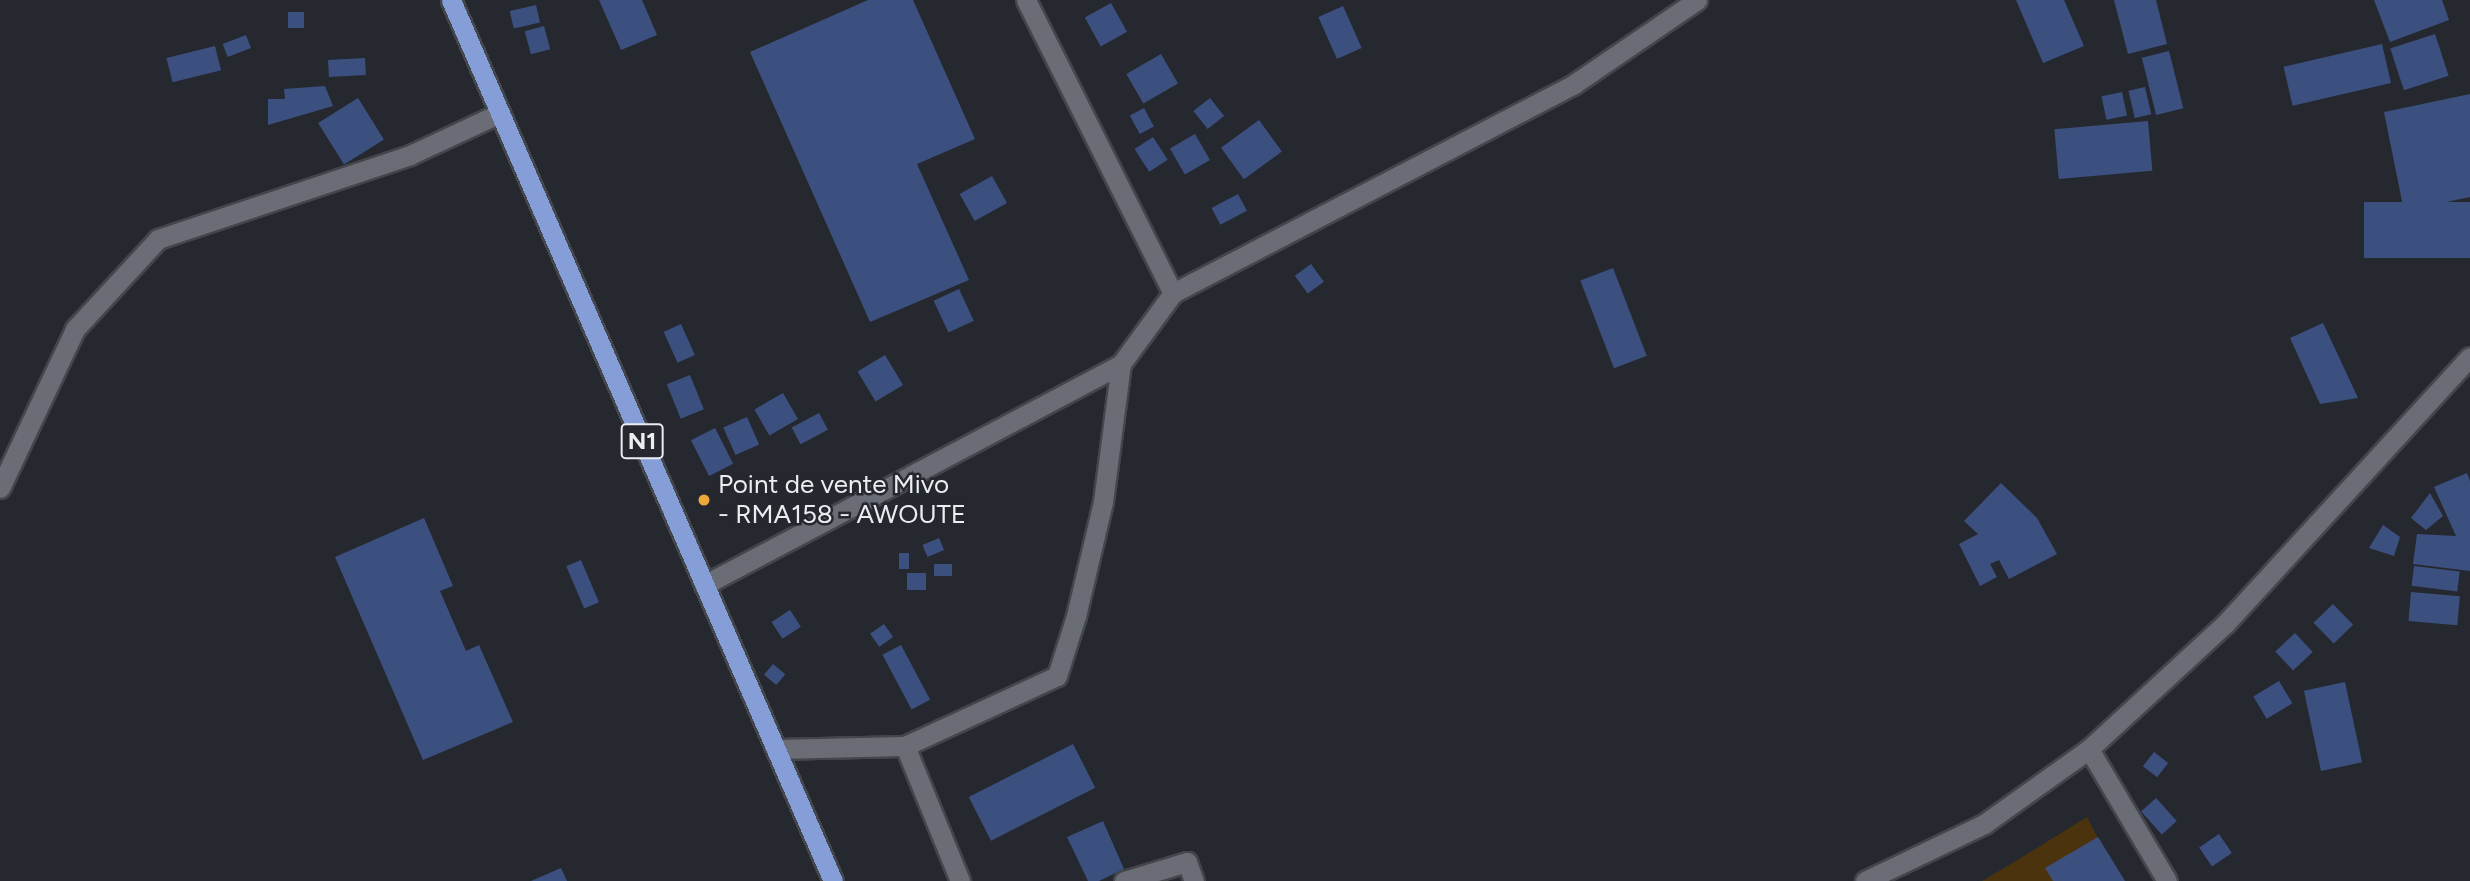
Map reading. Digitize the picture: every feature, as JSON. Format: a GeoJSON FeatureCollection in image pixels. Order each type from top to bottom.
{"type":"FeatureCollection","features":[{"type":"Feature","properties":{"kind":"highway","name":"N1"},"geometry":{"type":"LineString","coordinates":[[451,0],[833,881]]}},
{"type":"Feature","properties":{"kind":"street"},"geometry":{"type":"LineString","coordinates":[[1026,0],[1173,293]]}},
{"type":"Feature","properties":{"kind":"street"},"geometry":{"type":"LineString","coordinates":[[704,585],[1121,364],[1173,293],[1574,84],[1697,0]]}},
{"type":"Feature","properties":{"kind":"street"},"geometry":{"type":"LineString","coordinates":[[0,488],[75,330],[158,239],[410,155],[500,113]]}},
{"type":"Feature","properties":{"kind":"street"},"geometry":{"type":"LineString","coordinates":[[1865,881],[1984,824],[2089,749],[2225,624],[2470,357]]}},
{"type":"Feature","properties":{"kind":"street"},"geometry":{"type":"LineString","coordinates":[[776,749],[905,746],[1057,676],[1076,616],[1102,502],[1121,364]]}},
{"type":"Feature","properties":{"kind":"street"},"geometry":{"type":"LineString","coordinates":[[905,746],[960,881]]}},
{"type":"Feature","properties":{"kind":"street"},"geometry":{"type":"LineString","coordinates":[[2089,749],[2167,881]]}},
{"type":"Feature","properties":{"kind":"street"},"geometry":{"type":"LineString","coordinates":[[1124,881],[1187,862],[1194,881]]}},
{"type":"Feature","properties":{"kind":"shaded area"},"geometry":{"type":"Polygon","coordinates":[[[2087,817],[2120,881],[1982,881],[2006,867],[2087,817]]]}},
{"type":"Feature","properties":{"kind":"building"},"geometry":{"type":"Polygon","coordinates":[[[599,0],[642,0],[657,35],[621,50],[599,0]]]}},
{"type":"Feature","properties":{"kind":"building"},"geometry":{"type":"Polygon","coordinates":[[[868,0],[913,0],[975,139],[917,164],[969,280],[870,322],[750,52],[868,0]]]}},
{"type":"Feature","properties":{"kind":"building"},"geometry":{"type":"Polygon","coordinates":[[[2016,0],[2064,0],[2084,46],[2043,63],[2016,0]]]}},
{"type":"Feature","properties":{"kind":"building"},"geometry":{"type":"Polygon","coordinates":[[[2114,0],[2156,0],[2167,44],[2128,54],[2114,0]]]}},
{"type":"Feature","properties":{"kind":"building"},"geometry":{"type":"Polygon","coordinates":[[[2374,0],[2442,0],[2449,20],[2390,42],[2374,0]]]}},
{"type":"Feature","properties":{"kind":"building"},"geometry":{"type":"Polygon","coordinates":[[[1111,3],[1127,32],[1101,46],[1085,18],[1111,3]]]}},
{"type":"Feature","properties":{"kind":"building"},"geometry":{"type":"Polygon","coordinates":[[[536,5],[540,23],[514,29],[510,11],[536,5]]]}},
{"type":"Feature","properties":{"kind":"building"},"geometry":{"type":"Polygon","coordinates":[[[1343,6],[1362,48],[1337,59],[1318,17],[1343,6]]]}},
{"type":"Feature","properties":{"kind":"building"},"geometry":{"type":"Polygon","coordinates":[[[288,12],[304,12],[304,28],[288,28],[288,12]]]}},
{"type":"Feature","properties":{"kind":"building"},"geometry":{"type":"Polygon","coordinates":[[[544,26],[550,49],[531,54],[525,31],[544,26]]]}},
{"type":"Feature","properties":{"kind":"building"},"geometry":{"type":"Polygon","coordinates":[[[2435,34],[2449,76],[2404,90],[2390,49],[2435,34]]]}},
{"type":"Feature","properties":{"kind":"building"},"geometry":{"type":"Polygon","coordinates":[[[246,35],[251,48],[228,57],[223,44],[246,35]]]}},
{"type":"Feature","properties":{"kind":"building"},"geometry":{"type":"Polygon","coordinates":[[[2382,44],[2391,83],[2293,106],[2284,67],[2382,44]]]}},
{"type":"Feature","properties":{"kind":"building"},"geometry":{"type":"Polygon","coordinates":[[[215,46],[221,70],[173,82],[166,58],[215,46]]]}},
{"type":"Feature","properties":{"kind":"building"},"geometry":{"type":"Polygon","coordinates":[[[2169,51],[2183,108],[2156,115],[2142,58],[2169,51]]]}},
{"type":"Feature","properties":{"kind":"building"},"geometry":{"type":"Polygon","coordinates":[[[1161,54],[1178,83],[1143,103],[1126,74],[1161,54]]]}},
{"type":"Feature","properties":{"kind":"building"},"geometry":{"type":"Polygon","coordinates":[[[365,58],[366,75],[329,77],[328,60],[365,58]]]}},
{"type":"Feature","properties":{"kind":"building"},"geometry":{"type":"Polygon","coordinates":[[[325,86],[333,106],[268,125],[268,99],[285,99],[284,89],[325,86]]]}},
{"type":"Feature","properties":{"kind":"building"},"geometry":{"type":"Polygon","coordinates":[[[2145,87],[2151,114],[2135,118],[2128,91],[2145,87]]]}},
{"type":"Feature","properties":{"kind":"building"},"geometry":{"type":"Polygon","coordinates":[[[2122,92],[2127,115],[2106,120],[2101,96],[2122,92]]]}},
{"type":"Feature","properties":{"kind":"building"},"geometry":{"type":"Polygon","coordinates":[[[2470,94],[2470,197],[2404,211],[2384,112],[2470,94]]]}},
{"type":"Feature","properties":{"kind":"building"},"geometry":{"type":"Polygon","coordinates":[[[358,98],[384,140],[344,164],[318,123],[358,98]]]}},
{"type":"Feature","properties":{"kind":"building"},"geometry":{"type":"Polygon","coordinates":[[[1210,98],[1224,116],[1208,129],[1193,111],[1210,98]]]}},
{"type":"Feature","properties":{"kind":"building"},"geometry":{"type":"Polygon","coordinates":[[[1144,108],[1154,127],[1140,134],[1130,116],[1144,108]]]}},
{"type":"Feature","properties":{"kind":"building"},"geometry":{"type":"Polygon","coordinates":[[[1259,120],[1282,152],[1244,179],[1221,148],[1259,120]]]}},
{"type":"Feature","properties":{"kind":"building"},"geometry":{"type":"Polygon","coordinates":[[[2148,121],[2152,171],[2059,179],[2054,129],[2148,121]]]}},
{"type":"Feature","properties":{"kind":"building"},"geometry":{"type":"Polygon","coordinates":[[[1195,134],[1210,160],[1185,174],[1170,148],[1195,134]]]}},
{"type":"Feature","properties":{"kind":"building"},"geometry":{"type":"Polygon","coordinates":[[[1153,137],[1168,160],[1149,172],[1135,149],[1153,137]]]}},
{"type":"Feature","properties":{"kind":"building"},"geometry":{"type":"Polygon","coordinates":[[[992,176],[1007,203],[975,221],[960,194],[992,176]]]}},
{"type":"Feature","properties":{"kind":"building"},"geometry":{"type":"Polygon","coordinates":[[[1238,194],[1247,211],[1220,225],[1212,208],[1238,194]]]}},
{"type":"Feature","properties":{"kind":"building"},"geometry":{"type":"Polygon","coordinates":[[[2364,202],[2470,202],[2470,258],[2364,258],[2364,202]]]}},
{"type":"Feature","properties":{"kind":"building"},"geometry":{"type":"Polygon","coordinates":[[[1311,264],[1324,282],[1308,294],[1295,276],[1311,264]]]}},
{"type":"Feature","properties":{"kind":"building"},"geometry":{"type":"Polygon","coordinates":[[[1613,268],[1647,356],[1614,368],[1580,281],[1613,268]]]}},
{"type":"Feature","properties":{"kind":"building"},"geometry":{"type":"Polygon","coordinates":[[[959,289],[974,321],[948,333],[934,301],[959,289]]]}},
{"type":"Feature","properties":{"kind":"building"},"geometry":{"type":"Polygon","coordinates":[[[2323,323],[2358,398],[2320,404],[2290,338],[2323,323]]]}},
{"type":"Feature","properties":{"kind":"building"},"geometry":{"type":"Polygon","coordinates":[[[681,324],[695,355],[677,363],[664,332],[681,324]]]}},
{"type":"Feature","properties":{"kind":"building"},"geometry":{"type":"Polygon","coordinates":[[[885,355],[903,385],[876,401],[858,371],[885,355]]]}},
{"type":"Feature","properties":{"kind":"building"},"geometry":{"type":"Polygon","coordinates":[[[690,375],[704,409],[681,419],[667,384],[690,375]]]}},
{"type":"Feature","properties":{"kind":"building"},"geometry":{"type":"Polygon","coordinates":[[[783,393],[798,419],[769,435],[754,410],[783,393]]]}},
{"type":"Feature","properties":{"kind":"building"},"geometry":{"type":"Polygon","coordinates":[[[819,413],[828,430],[801,444],[792,428],[819,413]]]}},
{"type":"Feature","properties":{"kind":"building"},"geometry":{"type":"Polygon","coordinates":[[[747,417],[759,444],[735,455],[723,428],[747,417]]]}},
{"type":"Feature","properties":{"kind":"building"},"geometry":{"type":"Polygon","coordinates":[[[715,428],[733,464],[709,476],[691,440],[715,428]]]}},
{"type":"Feature","properties":{"kind":"building"},"geometry":{"type":"Polygon","coordinates":[[[2467,473],[2470,481],[2470,571],[2413,564],[2417,534],[2456,536],[2434,487],[2467,473]]]}},
{"type":"Feature","properties":{"kind":"building"},"geometry":{"type":"Polygon","coordinates":[[[2001,483],[2037,518],[2057,554],[2009,579],[1999,560],[1990,564],[1997,577],[1980,586],[1959,544],[1978,534],[1964,521],[2001,483]]]}},
{"type":"Feature","properties":{"kind":"building"},"geometry":{"type":"Polygon","coordinates":[[[2430,493],[2443,516],[2426,530],[2411,518],[2430,493]]]}},
{"type":"Feature","properties":{"kind":"building"},"geometry":{"type":"Polygon","coordinates":[[[424,518],[453,586],[440,591],[466,651],[479,645],[513,722],[423,760],[335,557],[424,518]]]}},
{"type":"Feature","properties":{"kind":"building"},"geometry":{"type":"Polygon","coordinates":[[[2383,525],[2400,537],[2394,556],[2369,548],[2383,525]]]}},
{"type":"Feature","properties":{"kind":"building"},"geometry":{"type":"Polygon","coordinates":[[[939,538],[944,550],[928,557],[922,545],[939,538]]]}},
{"type":"Feature","properties":{"kind":"building"},"geometry":{"type":"Polygon","coordinates":[[[899,553],[909,553],[909,569],[899,569],[899,553]]]}},
{"type":"Feature","properties":{"kind":"building"},"geometry":{"type":"Polygon","coordinates":[[[581,560],[599,602],[584,609],[566,566],[581,560]]]}},
{"type":"Feature","properties":{"kind":"building"},"geometry":{"type":"Polygon","coordinates":[[[934,564],[952,564],[952,576],[934,576],[934,564]]]}},
{"type":"Feature","properties":{"kind":"building"},"geometry":{"type":"Polygon","coordinates":[[[2414,566],[2460,572],[2457,591],[2412,586],[2414,566]]]}},
{"type":"Feature","properties":{"kind":"building"},"geometry":{"type":"Polygon","coordinates":[[[907,573],[926,573],[926,590],[907,590],[907,573]]]}},
{"type":"Feature","properties":{"kind":"building"},"geometry":{"type":"Polygon","coordinates":[[[2411,592],[2460,596],[2457,625],[2408,621],[2411,592]]]}},
{"type":"Feature","properties":{"kind":"building"},"geometry":{"type":"Polygon","coordinates":[[[2333,604],[2353,625],[2334,644],[2314,623],[2333,604]]]}},
{"type":"Feature","properties":{"kind":"building"},"geometry":{"type":"Polygon","coordinates":[[[790,610],[801,627],[782,639],[772,622],[790,610]]]}},
{"type":"Feature","properties":{"kind":"building"},"geometry":{"type":"Polygon","coordinates":[[[884,624],[893,637],[879,647],[870,634],[884,624]]]}},
{"type":"Feature","properties":{"kind":"building"},"geometry":{"type":"Polygon","coordinates":[[[2295,633],[2313,652],[2293,670],[2275,651],[2295,633]]]}},
{"type":"Feature","properties":{"kind":"building"},"geometry":{"type":"Polygon","coordinates":[[[901,645],[930,700],[912,710],[882,655],[901,645]]]}},
{"type":"Feature","properties":{"kind":"building"},"geometry":{"type":"Polygon","coordinates":[[[773,664],[785,674],[776,685],[764,675],[773,664]]]}},
{"type":"Feature","properties":{"kind":"building"},"geometry":{"type":"Polygon","coordinates":[[[2279,681],[2292,703],[2267,719],[2253,696],[2279,681]]]}},
{"type":"Feature","properties":{"kind":"building"},"geometry":{"type":"Polygon","coordinates":[[[2345,682],[2362,762],[2321,771],[2304,691],[2345,682]]]}},
{"type":"Feature","properties":{"kind":"building"},"geometry":{"type":"Polygon","coordinates":[[[1073,744],[1095,788],[991,841],[969,797],[1073,744]]]}},
{"type":"Feature","properties":{"kind":"building"},"geometry":{"type":"Polygon","coordinates":[[[2154,752],[2168,763],[2157,777],[2143,766],[2154,752]]]}},
{"type":"Feature","properties":{"kind":"building"},"geometry":{"type":"Polygon","coordinates":[[[2156,798],[2177,821],[2162,834],[2141,811],[2156,798]]]}},
{"type":"Feature","properties":{"kind":"building"},"geometry":{"type":"Polygon","coordinates":[[[1103,821],[1124,869],[1099,881],[1088,881],[1067,837],[1103,821]]]}},
{"type":"Feature","properties":{"kind":"building"},"geometry":{"type":"Polygon","coordinates":[[[2219,834],[2232,853],[2212,866],[2199,847],[2219,834]]]}},
{"type":"Feature","properties":{"kind":"building"},"geometry":{"type":"Polygon","coordinates":[[[2098,837],[2125,881],[2053,881],[2045,868],[2098,837]]]}},
{"type":"Feature","properties":{"kind":"building"},"geometry":{"type":"Polygon","coordinates":[[[561,868],[567,881],[531,881],[561,868]]]}},
{"type":"Feature","properties":{"kind":"place","name":"Point de vente Mivo - RMA158 - AWOUTE"},"geometry":{"type":"Point","coordinates":[704,500]}}]}
